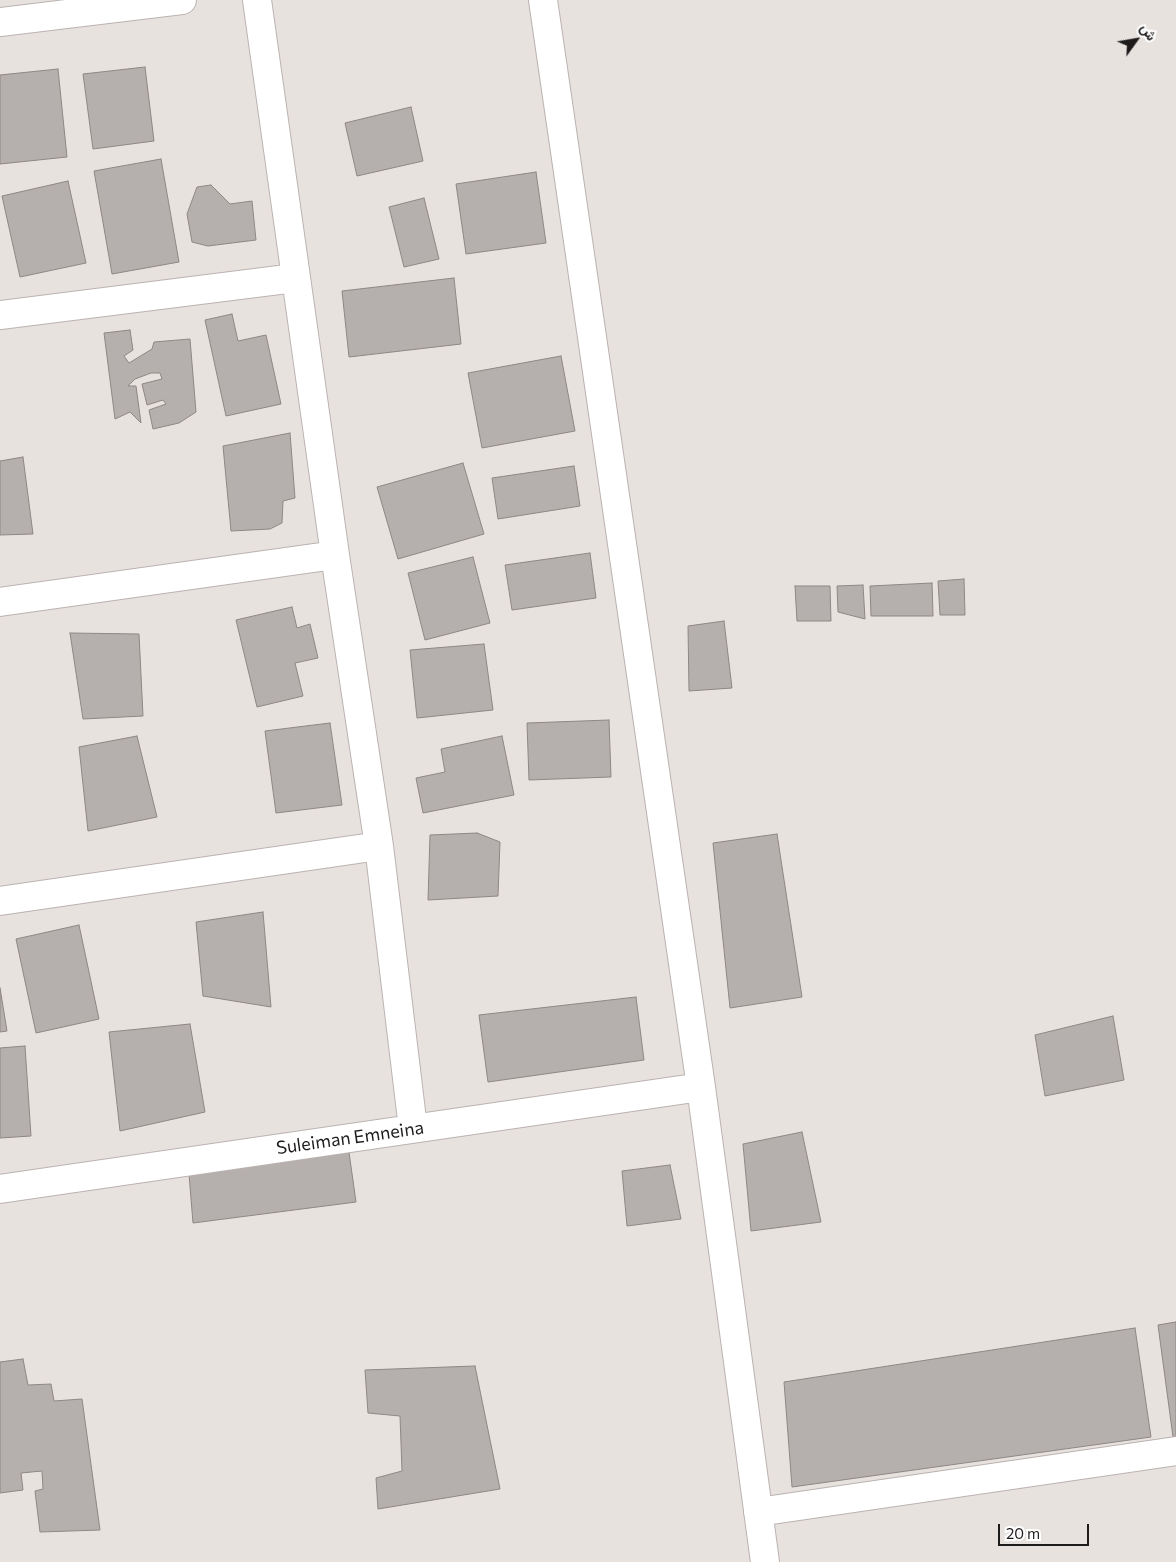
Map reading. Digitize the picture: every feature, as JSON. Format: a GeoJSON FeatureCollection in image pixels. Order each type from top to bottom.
{"type":"FeatureCollection","features":[{"type":"Feature","properties":{"kind":"street"},"geometry":{"type":"LineString","coordinates":[[0,22],[182,0]]}},
{"type":"Feature","properties":{"kind":"street"},"geometry":{"type":"LineString","coordinates":[[257,0],[335,555],[379,846],[413,1128]]}},
{"type":"Feature","properties":{"kind":"street"},"geometry":{"type":"LineString","coordinates":[[543,0],[701,1087],[765,1562]]}},
{"type":"Feature","properties":{"kind":"street"},"geometry":{"type":"LineString","coordinates":[[0,315],[296,278]]}},
{"type":"Feature","properties":{"kind":"street"},"geometry":{"type":"LineString","coordinates":[[0,602],[335,555]]}},
{"type":"Feature","properties":{"kind":"street"},"geometry":{"type":"LineString","coordinates":[[0,901],[379,846]]}},
{"type":"Feature","properties":{"kind":"street","name":"Suleiman Emneina"},"geometry":{"type":"LineString","coordinates":[[0,1190],[701,1087]]}},
{"type":"Feature","properties":{"kind":"street"},"geometry":{"type":"LineString","coordinates":[[758,1512],[1176,1451]]}},
{"type":"Feature","properties":{"kind":"building"},"geometry":{"type":"Polygon","coordinates":[[[145,67],[154,141],[93,149],[83,74],[145,67]]]}},
{"type":"Feature","properties":{"kind":"building"},"geometry":{"type":"Polygon","coordinates":[[[58,69],[67,157],[0,164],[0,75],[58,69]]]}},
{"type":"Feature","properties":{"kind":"building"},"geometry":{"type":"Polygon","coordinates":[[[411,107],[423,161],[357,176],[345,123],[411,107]]]}},
{"type":"Feature","properties":{"kind":"building"},"geometry":{"type":"Polygon","coordinates":[[[161,159],[179,262],[112,274],[94,171],[161,159]]]}},
{"type":"Feature","properties":{"kind":"building"},"geometry":{"type":"Polygon","coordinates":[[[536,172],[546,243],[466,254],[456,184],[536,172]]]}},
{"type":"Feature","properties":{"kind":"building"},"geometry":{"type":"Polygon","coordinates":[[[68,181],[86,263],[20,277],[2,196],[68,181]]]}},
{"type":"Feature","properties":{"kind":"building"},"geometry":{"type":"Polygon","coordinates":[[[211,185],[230,204],[252,201],[256,240],[208,246],[192,242],[187,214],[197,187],[211,185]]]}},
{"type":"Feature","properties":{"kind":"building"},"geometry":{"type":"Polygon","coordinates":[[[424,198],[439,259],[404,267],[389,207],[424,198]]]}},
{"type":"Feature","properties":{"kind":"building"},"geometry":{"type":"Polygon","coordinates":[[[454,278],[461,344],[349,357],[342,291],[454,278]]]}},
{"type":"Feature","properties":{"kind":"building"},"geometry":{"type":"Polygon","coordinates":[[[232,314],[238,341],[266,335],[281,404],[226,416],[205,320],[232,314]]]}},
{"type":"Feature","properties":{"kind":"building"},"geometry":{"type":"Polygon","coordinates":[[[130,330],[133,350],[124,356],[129,363],[152,349],[154,342],[190,339],[196,412],[179,423],[153,429],[149,410],[166,404],[163,400],[147,405],[142,384],[162,379],[160,373],[151,373],[135,379],[128,386],[136,386],[141,423],[130,412],[115,419],[104,333],[130,330]]]}},
{"type":"Feature","properties":{"kind":"building"},"geometry":{"type":"Polygon","coordinates":[[[561,356],[575,431],[482,448],[468,373],[561,356]]]}},
{"type":"Feature","properties":{"kind":"building"},"geometry":{"type":"Polygon","coordinates":[[[290,433],[295,498],[283,501],[282,523],[270,529],[231,531],[223,446],[290,433]]]}},
{"type":"Feature","properties":{"kind":"building"},"geometry":{"type":"Polygon","coordinates":[[[23,457],[33,534],[0,535],[0,461],[23,457]]]}},
{"type":"Feature","properties":{"kind":"building"},"geometry":{"type":"Polygon","coordinates":[[[463,463],[484,534],[398,559],[377,487],[463,463]]]}},
{"type":"Feature","properties":{"kind":"building"},"geometry":{"type":"Polygon","coordinates":[[[574,466],[580,506],[498,519],[492,478],[574,466]]]}},
{"type":"Feature","properties":{"kind":"building"},"geometry":{"type":"Polygon","coordinates":[[[590,553],[596,598],[512,610],[505,565],[590,553]]]}},
{"type":"Feature","properties":{"kind":"building"},"geometry":{"type":"Polygon","coordinates":[[[473,557],[490,623],[425,640],[408,573],[473,557]]]}},
{"type":"Feature","properties":{"kind":"building"},"geometry":{"type":"Polygon","coordinates":[[[964,579],[965,615],[940,615],[938,581],[964,579]]]}},
{"type":"Feature","properties":{"kind":"building"},"geometry":{"type":"Polygon","coordinates":[[[932,583],[933,616],[871,616],[870,586],[932,583]]]}},
{"type":"Feature","properties":{"kind":"building"},"geometry":{"type":"Polygon","coordinates":[[[863,585],[865,619],[838,612],[837,586],[863,585]]]}},
{"type":"Feature","properties":{"kind":"building"},"geometry":{"type":"Polygon","coordinates":[[[795,586],[830,586],[831,621],[797,621],[795,586]]]}},
{"type":"Feature","properties":{"kind":"building"},"geometry":{"type":"Polygon","coordinates":[[[292,607],[297,628],[310,624],[318,658],[295,663],[303,696],[257,707],[236,620],[292,607]]]}},
{"type":"Feature","properties":{"kind":"building"},"geometry":{"type":"Polygon","coordinates":[[[724,621],[732,688],[689,691],[688,626],[724,621]]]}},
{"type":"Feature","properties":{"kind":"building"},"geometry":{"type":"Polygon","coordinates":[[[70,633],[139,634],[143,716],[83,719],[70,633]]]}},
{"type":"Feature","properties":{"kind":"building"},"geometry":{"type":"Polygon","coordinates":[[[484,644],[493,710],[417,718],[410,650],[484,644]]]}},
{"type":"Feature","properties":{"kind":"building"},"geometry":{"type":"Polygon","coordinates":[[[609,720],[611,777],[529,780],[527,723],[609,720]]]}},
{"type":"Feature","properties":{"kind":"building"},"geometry":{"type":"Polygon","coordinates":[[[330,723],[342,805],[276,813],[265,731],[330,723]]]}},
{"type":"Feature","properties":{"kind":"building"},"geometry":{"type":"Polygon","coordinates":[[[137,736],[157,817],[88,831],[79,747],[137,736]]]}},
{"type":"Feature","properties":{"kind":"building"},"geometry":{"type":"Polygon","coordinates":[[[502,736],[514,795],[423,813],[416,778],[445,772],[441,749],[502,736]]]}},
{"type":"Feature","properties":{"kind":"building"},"geometry":{"type":"Polygon","coordinates":[[[477,833],[500,842],[498,896],[428,900],[430,835],[477,833]]]}},
{"type":"Feature","properties":{"kind":"building"},"geometry":{"type":"Polygon","coordinates":[[[777,834],[802,997],[730,1008],[713,843],[777,834]]]}},
{"type":"Feature","properties":{"kind":"building"},"geometry":{"type":"Polygon","coordinates":[[[263,912],[271,1007],[203,996],[196,922],[263,912]]]}},
{"type":"Feature","properties":{"kind":"building"},"geometry":{"type":"Polygon","coordinates":[[[79,925],[99,1019],[36,1033],[16,939],[79,925]]]}},
{"type":"Feature","properties":{"kind":"building"},"geometry":{"type":"Polygon","coordinates":[[[0,988],[7,1031],[0,1032],[0,988]]]}},
{"type":"Feature","properties":{"kind":"building"},"geometry":{"type":"Polygon","coordinates":[[[636,997],[644,1060],[488,1082],[479,1015],[636,997]]]}},
{"type":"Feature","properties":{"kind":"building"},"geometry":{"type":"Polygon","coordinates":[[[1113,1016],[1124,1080],[1045,1096],[1035,1035],[1113,1016]]]}},
{"type":"Feature","properties":{"kind":"building"},"geometry":{"type":"Polygon","coordinates":[[[190,1024],[205,1112],[120,1131],[109,1032],[190,1024]]]}},
{"type":"Feature","properties":{"kind":"building"},"geometry":{"type":"Polygon","coordinates":[[[25,1046],[31,1136],[0,1138],[0,1048],[25,1046]]]}},
{"type":"Feature","properties":{"kind":"building"},"geometry":{"type":"Polygon","coordinates":[[[802,1132],[821,1222],[751,1231],[743,1144],[802,1132]]]}},
{"type":"Feature","properties":{"kind":"building"},"geometry":{"type":"Polygon","coordinates":[[[347,1138],[356,1202],[193,1223],[188,1162],[347,1138]]]}},
{"type":"Feature","properties":{"kind":"building"},"geometry":{"type":"Polygon","coordinates":[[[670,1165],[681,1219],[627,1226],[622,1171],[670,1165]]]}},
{"type":"Feature","properties":{"kind":"building"},"geometry":{"type":"Polygon","coordinates":[[[1176,1322],[1176,1437],[1173,1437],[1158,1325],[1176,1322]]]}},
{"type":"Feature","properties":{"kind":"building"},"geometry":{"type":"Polygon","coordinates":[[[1135,1328],[1151,1437],[792,1487],[784,1382],[1135,1328]]]}},
{"type":"Feature","properties":{"kind":"building"},"geometry":{"type":"Polygon","coordinates":[[[23,1359],[28,1385],[51,1384],[54,1401],[82,1399],[100,1530],[40,1532],[35,1491],[43,1489],[42,1471],[21,1473],[23,1490],[0,1493],[0,1362],[23,1359]]]}},
{"type":"Feature","properties":{"kind":"building"},"geometry":{"type":"Polygon","coordinates":[[[475,1366],[500,1489],[378,1509],[376,1478],[402,1471],[400,1416],[368,1413],[365,1370],[475,1366]]]}}]}
